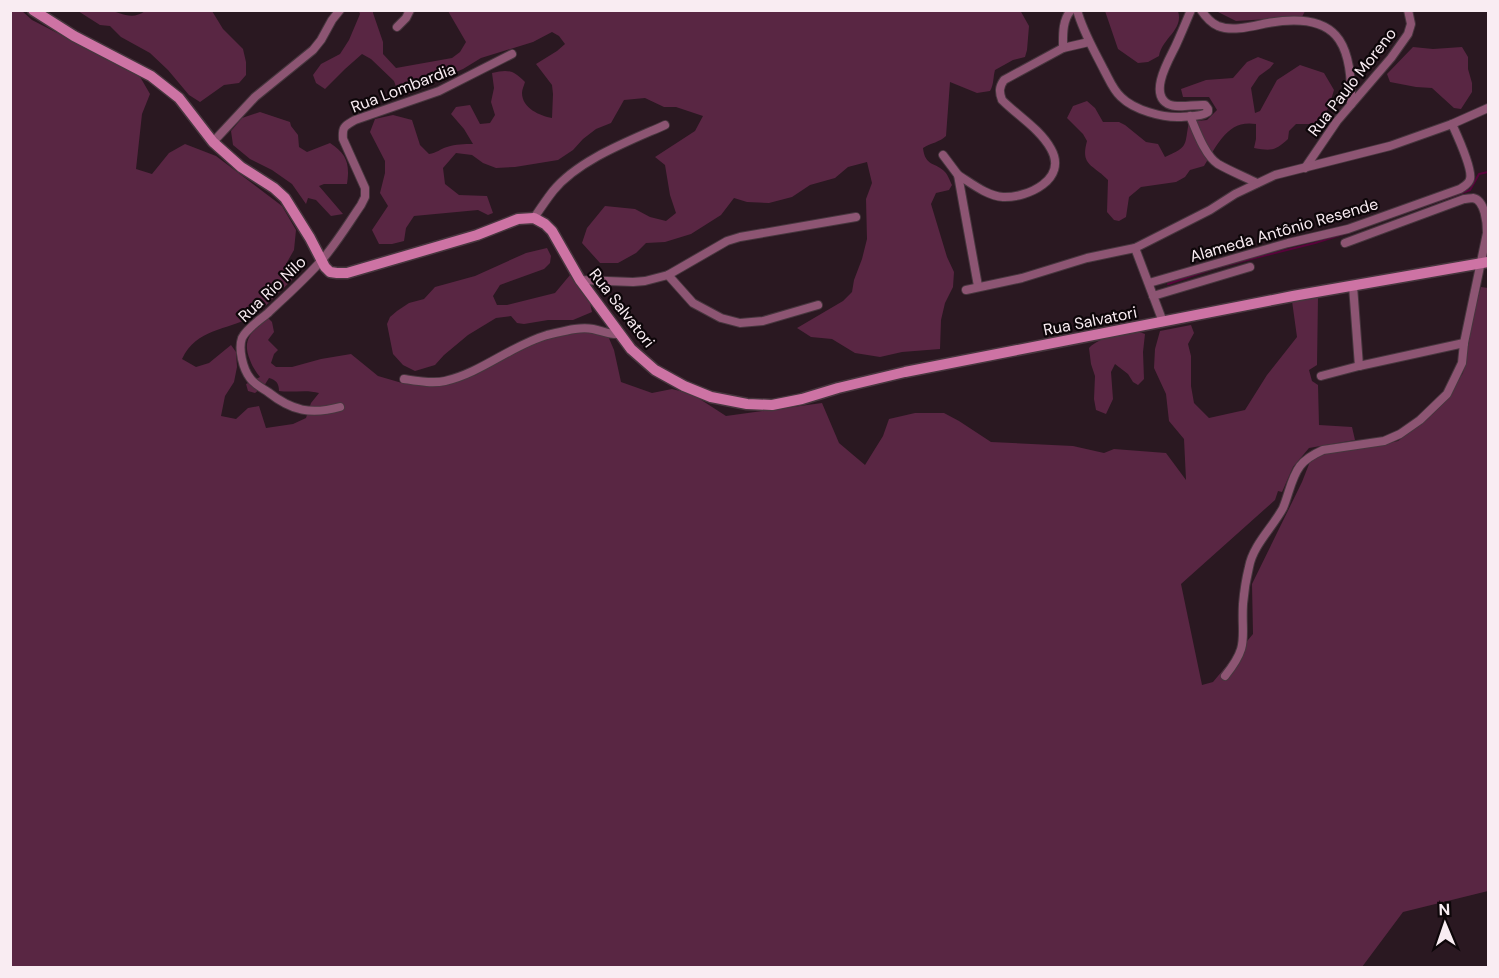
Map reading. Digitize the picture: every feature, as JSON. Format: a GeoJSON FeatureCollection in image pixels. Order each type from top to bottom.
{"type":"FeatureCollection","features":[{"type":"Feature","properties":{"kind":"street"},"geometry":{"type":"LineString","coordinates":[[33,10],[74,36],[151,76],[179,98],[213,142],[241,167],[274,188],[285,198],[310,238],[321,261],[330,272],[347,273],[477,236],[518,219],[534,218],[554,190],[578,168],[665,124]]}},
{"type":"Feature","properties":{"kind":"street"},"geometry":{"type":"LineString","coordinates":[[213,142],[255,97],[313,50],[340,10]]}},
{"type":"Feature","properties":{"kind":"street"},"geometry":{"type":"LineString","coordinates":[[397,27],[410,10]]}},
{"type":"Feature","properties":{"kind":"street"},"geometry":{"type":"LineString","coordinates":[[1063,48],[1064,24],[1071,10]]}},
{"type":"Feature","properties":{"kind":"street"},"geometry":{"type":"LineString","coordinates":[[1077,10],[1089,42],[1113,88],[1121,97],[1131,105],[1157,115],[1175,117],[1203,115],[1208,112],[1205,105],[1175,106],[1166,103],[1160,91],[1161,76],[1191,10]]}},
{"type":"Feature","properties":{"kind":"street"},"geometry":{"type":"LineString","coordinates":[[1201,10],[1206,18],[1218,26],[1228,28],[1245,28],[1298,20],[1317,24],[1334,32],[1341,40],[1346,53],[1351,104]]}},
{"type":"Feature","properties":{"kind":"street","name":"Rua Paulo Moreno"},"geometry":{"type":"LineString","coordinates":[[1305,168],[1323,140],[1408,34],[1411,24],[1408,10]]}},
{"type":"Feature","properties":{"kind":"street"},"geometry":{"type":"LineString","coordinates":[[943,155],[958,175],[985,192],[1002,197],[1023,194],[1043,185],[1052,175],[1055,164],[1052,151],[1041,134],[1002,100],[999,93],[1000,85],[1004,80],[1063,48],[1089,42]]}},
{"type":"Feature","properties":{"kind":"street","name":"Rua Lombardia"},"geometry":{"type":"LineString","coordinates":[[321,261],[365,197],[365,188],[343,139],[342,130],[345,125],[439,91],[512,54]]}},
{"type":"Feature","properties":{"kind":"street"},"geometry":{"type":"LineString","coordinates":[[966,290],[1022,278],[1087,258],[1135,248],[1275,175],[1390,146],[1452,124],[1488,108]]}},
{"type":"Feature","properties":{"kind":"street"},"geometry":{"type":"LineString","coordinates":[[1190,116],[1212,158],[1218,164],[1257,183]]}},
{"type":"Feature","properties":{"kind":"street","name":"Alameda Antônio Resende"},"geometry":{"type":"LineString","coordinates":[[1149,283],[1288,243],[1348,229],[1460,189],[1468,184],[1471,174],[1452,124]]}},
{"type":"Feature","properties":{"kind":"street"},"geometry":{"type":"LineString","coordinates":[[958,175],[978,286]]}},
{"type":"Feature","properties":{"kind":"street","name":"Alameda Antônio Resende"},"geometry":{"type":"LineString","coordinates":[[1345,243],[1472,198],[1479,201],[1487,220],[1485,262]]}},
{"type":"Feature","properties":{"kind":"street"},"geometry":{"type":"LineString","coordinates":[[580,280],[645,281],[668,275],[727,241],[740,237],[856,217]]}},
{"type":"Feature","properties":{"kind":"street","name":"Rua Salvatori"},"geometry":{"type":"LineString","coordinates":[[534,218],[552,231],[580,280],[631,349],[655,370],[711,398],[747,404],[772,405],[905,372],[1293,296],[1485,262]]}},
{"type":"Feature","properties":{"kind":"street"},"geometry":{"type":"LineString","coordinates":[[1135,248],[1163,322]]}},
{"type":"Feature","properties":{"kind":"street","name":"Rua Rio Nilo"},"geometry":{"type":"LineString","coordinates":[[321,261],[246,332],[241,345],[243,362],[250,379],[275,398],[297,408],[314,412],[340,407]]}},
{"type":"Feature","properties":{"kind":"street"},"geometry":{"type":"LineString","coordinates":[[1225,676],[1240,653],[1244,641],[1243,604],[1249,564],[1282,508],[1299,468],[1306,459],[1323,450],[1384,441],[1400,434],[1420,420],[1447,394],[1462,363],[1464,343],[1485,262]]}},
{"type":"Feature","properties":{"kind":"street","name":"Alameda Antônio Resende"},"geometry":{"type":"LineString","coordinates":[[1153,296],[1250,267]]}},
{"type":"Feature","properties":{"kind":"street"},"geometry":{"type":"LineString","coordinates":[[668,275],[693,303],[722,318],[740,323],[763,321],[818,305]]}},
{"type":"Feature","properties":{"kind":"street"},"geometry":{"type":"LineString","coordinates":[[1353,286],[1359,366]]}},
{"type":"Feature","properties":{"kind":"street"},"geometry":{"type":"LineString","coordinates":[[404,380],[445,381],[463,375],[545,336],[573,330],[592,329],[608,334],[620,334]]}},
{"type":"Feature","properties":{"kind":"street"},"geometry":{"type":"LineString","coordinates":[[1321,376],[1464,343]]}},
{"type":"Feature","properties":{"kind":"shaded area"},"geometry":{"type":"Polygon","coordinates":[[[107,10],[131,16],[145,11],[212,11],[223,29],[243,49],[246,75],[239,83],[224,85],[200,102],[189,95],[150,53],[121,37],[110,26],[100,25],[78,11],[107,10]]]}},
{"type":"Feature","properties":{"kind":"shaded area"},"geometry":{"type":"Polygon","coordinates":[[[1020,10],[1029,26],[1025,57],[1013,60],[995,70],[990,91],[977,93],[950,82],[946,136],[923,148],[928,161],[945,172],[952,185],[949,190],[936,193],[931,204],[947,257],[954,272],[953,287],[945,303],[941,320],[940,349],[902,352],[880,357],[855,353],[832,339],[811,337],[797,328],[843,301],[852,292],[867,239],[866,199],[872,183],[867,162],[848,167],[835,178],[810,185],[792,197],[769,203],[747,202],[734,198],[721,215],[691,234],[665,242],[646,243],[636,253],[618,263],[600,263],[582,243],[587,228],[605,206],[635,209],[650,217],[666,221],[676,213],[670,195],[665,165],[655,157],[695,131],[703,116],[676,107],[664,107],[645,98],[624,100],[611,123],[596,129],[558,160],[496,168],[472,155],[456,153],[443,168],[445,184],[459,195],[487,196],[493,213],[488,215],[478,210],[414,216],[406,228],[404,241],[379,244],[372,230],[388,206],[380,193],[385,173],[385,161],[370,132],[375,119],[393,115],[412,120],[420,145],[429,154],[454,145],[473,144],[451,114],[456,107],[470,105],[480,124],[490,123],[495,115],[491,102],[494,88],[492,73],[502,71],[514,73],[525,82],[522,93],[528,107],[552,118],[552,85],[536,64],[565,44],[559,36],[552,32],[533,42],[481,58],[456,72],[437,73],[423,78],[409,94],[399,95],[394,81],[371,59],[362,54],[325,89],[316,83],[313,75],[321,64],[340,54],[349,40],[360,14],[359,11],[373,11],[383,42],[383,54],[396,68],[452,58],[460,52],[466,42],[448,11],[1020,10]]]}},
{"type":"Feature","properties":{"kind":"shaded area"},"geometry":{"type":"Polygon","coordinates":[[[10,11],[22,11],[32,20],[139,75],[150,94],[142,114],[136,169],[152,174],[169,153],[185,144],[216,156],[282,206],[296,230],[294,250],[286,264],[292,280],[253,316],[204,336],[188,349],[182,359],[196,367],[209,363],[231,345],[236,352],[237,367],[234,382],[225,396],[221,416],[236,419],[248,408],[259,406],[266,428],[293,424],[306,418],[311,403],[319,393],[279,391],[277,382],[269,378],[264,386],[255,393],[248,391],[246,384],[260,377],[250,360],[248,341],[253,331],[268,318],[272,322],[274,332],[268,340],[278,350],[271,363],[276,367],[292,367],[351,354],[378,376],[402,383],[417,384],[476,375],[536,341],[585,332],[608,336],[614,350],[621,382],[652,393],[672,389],[692,394],[726,416],[822,403],[839,443],[865,465],[883,436],[889,419],[915,413],[944,413],[991,442],[1073,446],[1104,453],[1114,449],[1166,453],[1186,480],[1184,439],[1169,421],[1166,394],[1154,368],[1155,349],[1160,331],[1191,325],[1194,333],[1188,344],[1194,403],[1209,418],[1245,410],[1267,375],[1297,337],[1292,301],[1318,297],[1317,365],[1309,370],[1312,381],[1318,385],[1319,425],[1352,427],[1355,440],[1309,448],[1293,467],[1282,492],[1278,491],[1275,500],[1181,584],[1202,685],[1213,682],[1253,634],[1252,584],[1311,459],[1319,455],[1398,441],[1445,401],[1463,373],[1471,320],[1481,287],[1488,288],[1488,891],[1403,912],[1362,967],[11,967],[10,11]]]}},
{"type":"Feature","properties":{"kind":"shaded area"},"geometry":{"type":"Polygon","coordinates":[[[1105,11],[1178,11],[1179,18],[1178,24],[1164,44],[1159,56],[1148,62],[1138,63],[1118,49],[1105,11]]]}},
{"type":"Feature","properties":{"kind":"shaded area"},"geometry":{"type":"Polygon","coordinates":[[[1216,11],[1305,11],[1302,17],[1236,21],[1216,11]]]}},
{"type":"Feature","properties":{"kind":"shaded area"},"geometry":{"type":"Polygon","coordinates":[[[1413,47],[1433,49],[1462,47],[1468,57],[1472,92],[1461,109],[1454,108],[1432,88],[1390,82],[1387,74],[1413,47]]]}},
{"type":"Feature","properties":{"kind":"shaded area"},"geometry":{"type":"Polygon","coordinates":[[[1258,57],[1274,63],[1259,76],[1251,88],[1255,113],[1260,111],[1277,80],[1300,65],[1324,73],[1334,90],[1322,118],[1313,125],[1296,124],[1289,131],[1288,139],[1280,146],[1269,150],[1254,148],[1256,124],[1237,126],[1224,136],[1204,166],[1190,170],[1185,177],[1176,182],[1141,187],[1129,197],[1126,217],[1119,221],[1114,220],[1107,212],[1108,180],[1089,164],[1085,155],[1087,141],[1067,118],[1073,106],[1087,101],[1095,108],[1103,122],[1119,122],[1125,125],[1146,142],[1158,144],[1165,157],[1182,147],[1186,140],[1189,122],[1207,120],[1217,110],[1209,97],[1183,97],[1181,89],[1206,80],[1233,78],[1247,62],[1258,57]]]}},
{"type":"Feature","properties":{"kind":"shaded area"},"geometry":{"type":"Polygon","coordinates":[[[260,112],[290,122],[298,135],[299,147],[307,152],[330,143],[340,151],[346,160],[347,184],[319,186],[343,214],[331,216],[316,200],[308,198],[306,204],[292,184],[272,170],[250,159],[233,145],[231,131],[242,118],[260,112]]]}},
{"type":"Feature","properties":{"kind":"shaded area"},"geometry":{"type":"Polygon","coordinates":[[[547,248],[551,256],[550,263],[544,269],[500,285],[493,296],[497,305],[507,305],[555,293],[570,275],[590,303],[592,312],[573,320],[548,320],[524,324],[517,323],[511,316],[496,318],[468,335],[435,365],[415,371],[403,365],[393,354],[387,324],[390,317],[397,311],[409,303],[424,299],[435,287],[475,276],[526,253],[547,248]]]}},
{"type":"Feature","properties":{"kind":"shaded area"},"geometry":{"type":"Polygon","coordinates":[[[1137,331],[1145,334],[1144,379],[1138,385],[1115,364],[1111,372],[1113,399],[1106,414],[1096,410],[1095,376],[1089,348],[1105,338],[1137,331]]]}},
{"type":"Feature","properties":{"kind":"waterway"},"geometry":{"type":"LineString","coordinates":[[1378,222],[1470,190],[1479,174],[1488,172]]}},
{"type":"Feature","properties":{"kind":"waterway"},"geometry":{"type":"LineString","coordinates":[[1168,284],[1215,268],[1350,232]]}}]}
